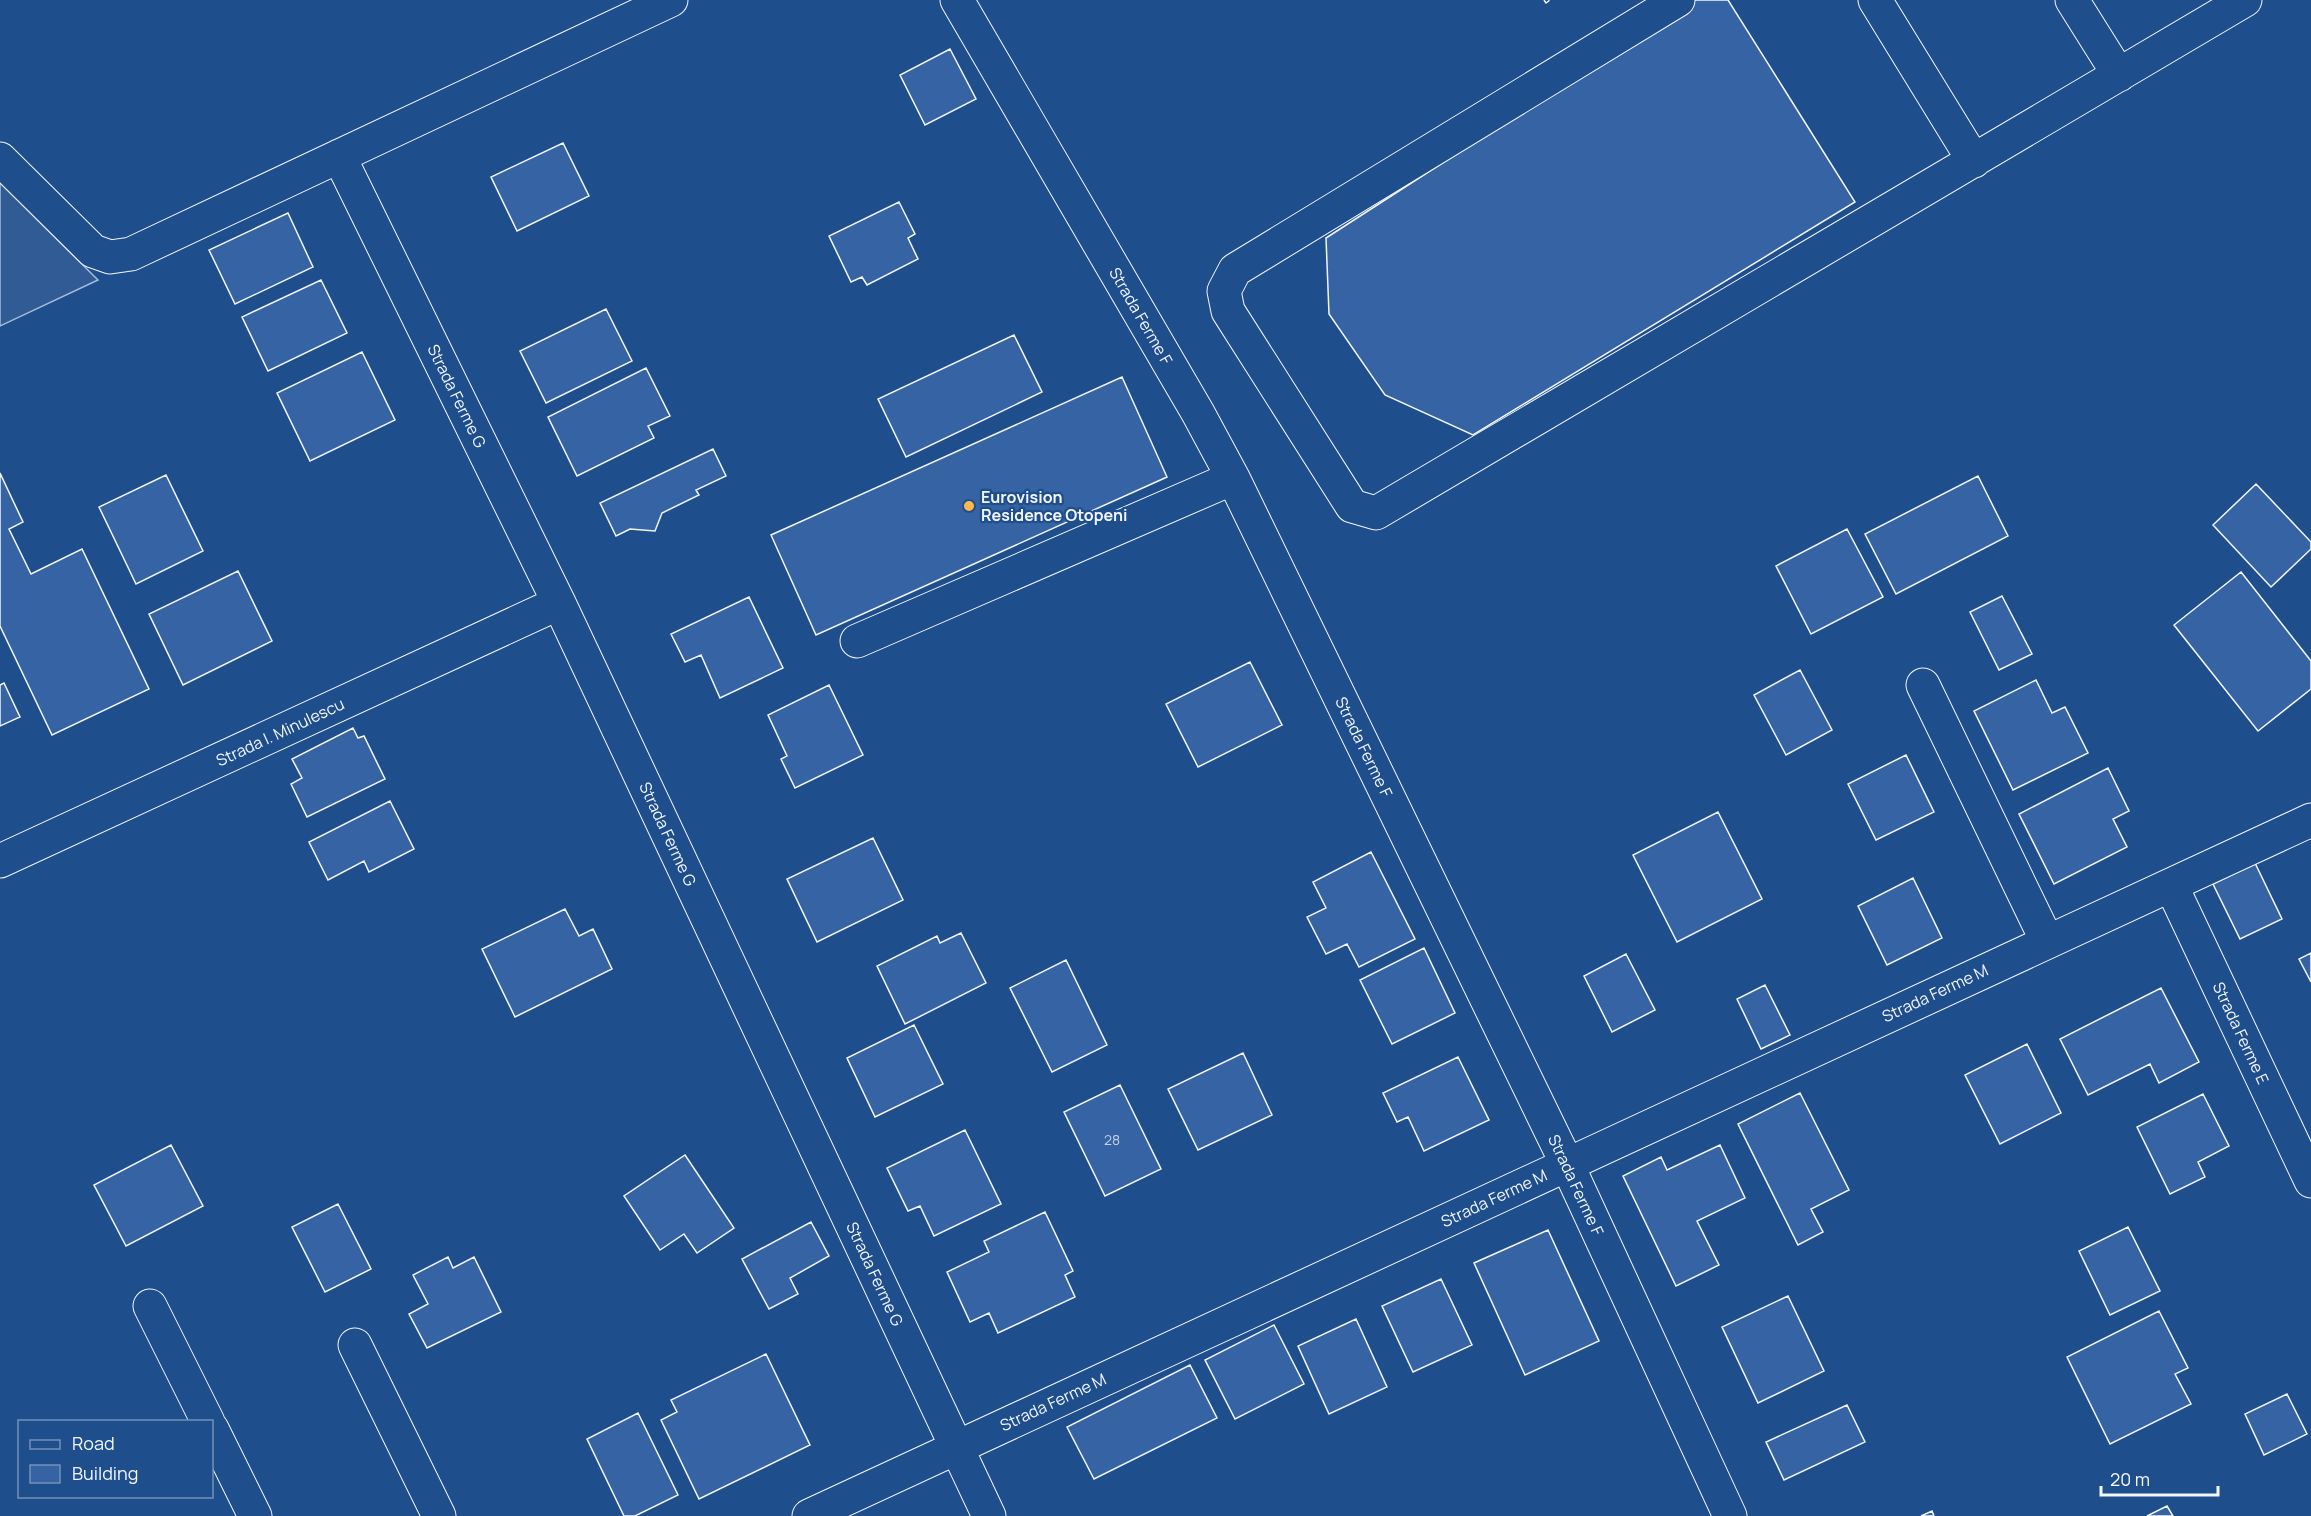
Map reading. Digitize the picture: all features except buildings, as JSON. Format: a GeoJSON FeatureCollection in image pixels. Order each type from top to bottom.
{"type":"FeatureCollection","features":[{"type":"Feature","properties":{"kind":"street"},"geometry":{"type":"LineString","coordinates":[[0,159],[93,251],[110,256],[131,254],[671,0]]}},
{"type":"Feature","properties":{"kind":"street","name":"Strada Ferme F"},"geometry":{"type":"LineString","coordinates":[[957,0],[1198,413],[1233,478],[1567,1164],[1730,1516]]}},
{"type":"Feature","properties":{"kind":"street"},"geometry":{"type":"LineString","coordinates":[[1678,0],[1235,270],[1224,291],[1228,310],[1352,506],[1376,513],[2245,0]]}},
{"type":"Feature","properties":{"kind":"street"},"geometry":{"type":"LineString","coordinates":[[1875,0],[1974,161]]}},
{"type":"Feature","properties":{"kind":"street"},"geometry":{"type":"LineString","coordinates":[[2072,0],[2119,75]]}},
{"type":"Feature","properties":{"kind":"street","name":"Strada Ferme G"},"geometry":{"type":"LineString","coordinates":[[339,156],[559,603],[989,1516]]}},
{"type":"Feature","properties":{"kind":"street"},"geometry":{"type":"LineString","coordinates":[[857,640],[1233,478]]}},
{"type":"Feature","properties":{"kind":"street","name":"Strada I. Minulescu"},"geometry":{"type":"LineString","coordinates":[[0,861],[559,603]]}},
{"type":"Feature","properties":{"kind":"street"},"geometry":{"type":"LineString","coordinates":[[1923,685],[2047,941]]}},
{"type":"Feature","properties":{"kind":"street","name":"Strada Ferme M"},"geometry":{"type":"LineString","coordinates":[[809,1516],[2311,820]]}},
{"type":"Feature","properties":{"kind":"street","name":"Strada Ferme E"},"geometry":{"type":"LineString","coordinates":[[2171,885],[2311,1181]]}},
{"type":"Feature","properties":{"kind":"street"},"geometry":{"type":"LineString","coordinates":[[150,1306],[207,1420]]}},
{"type":"Feature","properties":{"kind":"street"},"geometry":{"type":"LineString","coordinates":[[355,1345],[439,1516]]}},
{"type":"Feature","properties":{"kind":"street"},"geometry":{"type":"LineString","coordinates":[[213,1431],[255,1516]]}},
{"type":"Feature","properties":{"kind":"shaded area"},"geometry":{"type":"Polygon","coordinates":[[[0,183],[98,280],[0,326],[0,183]]]}},
{"type":"Feature","properties":{"kind":"fence"},"geometry":{"type":"LineString","coordinates":[[1544,0],[1546,3],[1550,0]]}},
{"type":"Feature","properties":{"kind":"place","name":"Eurovision Residence Otopeni"},"geometry":{"type":"Point","coordinates":[969,506]}}]}
